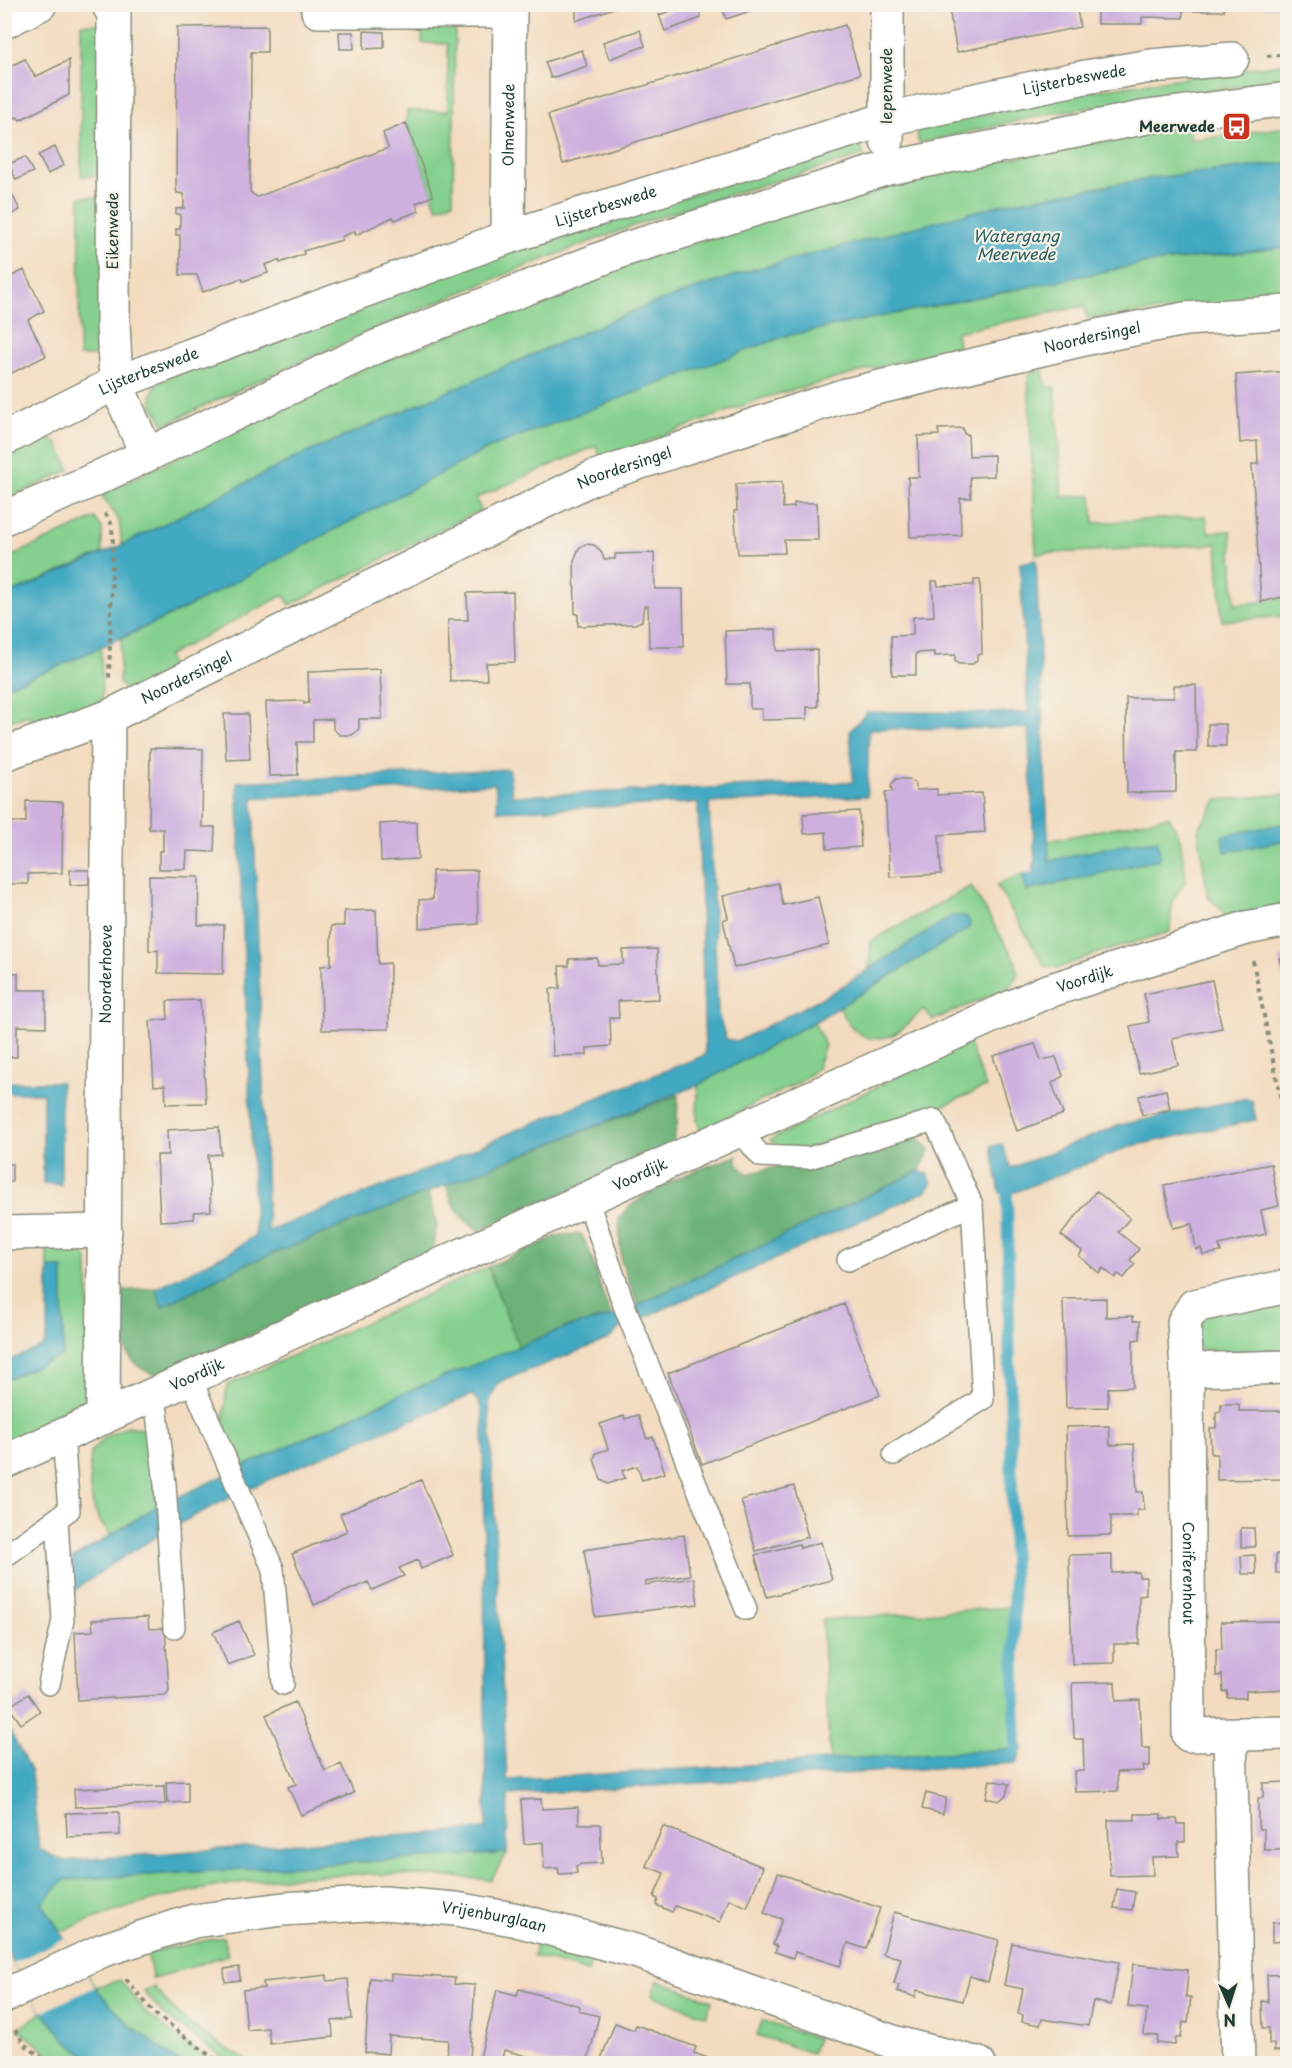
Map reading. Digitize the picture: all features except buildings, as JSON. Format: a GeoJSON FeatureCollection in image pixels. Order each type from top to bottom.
{"type":"FeatureCollection","features":[{"type":"Feature","properties":{"kind":"street"},"geometry":{"type":"LineString","coordinates":[[4,22],[40,4]]}},
{"type":"Feature","properties":{"kind":"street","name":"Eikenwede"},"geometry":{"type":"LineString","coordinates":[[108,4],[114,14],[113,323],[116,383],[146,453]]}},
{"type":"Feature","properties":{"kind":"street","name":"Iepenwede"},"geometry":{"type":"LineString","coordinates":[[887,4],[888,168]]}},
{"type":"Feature","properties":{"kind":"street","name":"Olmenwede"},"geometry":{"type":"LineString","coordinates":[[318,11],[510,8],[508,237]]}},
{"type":"Feature","properties":{"kind":"street","name":"Lijsterbeswede"},"geometry":{"type":"LineString","coordinates":[[4,439],[116,383],[508,237],[886,119],[1080,78],[1151,66],[1232,59]]}},
{"type":"Feature","properties":{"kind":"street"},"geometry":{"type":"LineString","coordinates":[[4,518],[87,483],[146,453],[376,347],[626,249],[888,168],[1147,117],[1287,99]]}},
{"type":"Feature","properties":{"kind":"street","name":"Noordersingel"},"geometry":{"type":"LineString","coordinates":[[4,754],[108,717],[591,478],[846,395],[1096,336],[1185,319],[1287,312]]}},
{"type":"Feature","properties":{"kind":"street","name":"Noorderhoeve"},"geometry":{"type":"LineString","coordinates":[[103,1418],[108,717]]}},
{"type":"Feature","properties":{"kind":"street","name":"Voordijk"},"geometry":{"type":"LineString","coordinates":[[4,1462],[1044,992],[1246,928],[1287,920]]}},
{"type":"Feature","properties":{"kind":"street"},"geometry":{"type":"LineString","coordinates":[[4,1233],[105,1231]]}},
{"type":"Feature","properties":{"kind":"street","name":"Coniferenhout"},"geometry":{"type":"LineString","coordinates":[[1287,1286],[1194,1306],[1184,1322],[1187,1370],[1189,1735],[1287,1733]]}},
{"type":"Feature","properties":{"kind":"street"},"geometry":{"type":"LineString","coordinates":[[1187,1370],[1287,1367]]}},
{"type":"Feature","properties":{"kind":"street"},"geometry":{"type":"LineString","coordinates":[[1230,1735],[1238,2064]]}},
{"type":"Feature","properties":{"kind":"street","name":"Vrijenburglaan"},"geometry":{"type":"LineString","coordinates":[[14,2002],[91,1956],[195,1921],[283,1909],[384,1904],[456,1909],[513,1919],[635,1951],[896,2043],[979,2064]]}},
{"type":"Feature","properties":{"kind":"lane"},"geometry":{"type":"LineString","coordinates":[[739,1131],[761,1156],[809,1158],[934,1120],[972,1205],[983,1399],[894,1454]]}},
{"type":"Feature","properties":{"kind":"lane"},"geometry":{"type":"LineString","coordinates":[[587,1199],[624,1305],[746,1609]]}},
{"type":"Feature","properties":{"kind":"lane"},"geometry":{"type":"LineString","coordinates":[[848,1260],[972,1205]]}},
{"type":"Feature","properties":{"kind":"lane"},"geometry":{"type":"LineString","coordinates":[[191,1379],[273,1569],[283,1684]]}},
{"type":"Feature","properties":{"kind":"lane"},"geometry":{"type":"LineString","coordinates":[[155,1395],[165,1484],[174,1627]]}},
{"type":"Feature","properties":{"kind":"lane"},"geometry":{"type":"LineString","coordinates":[[8,1554],[69,1510],[63,1436]]}},
{"type":"Feature","properties":{"kind":"lane"},"geometry":{"type":"LineString","coordinates":[[49,1684],[63,1620],[57,1519]]}},
{"type":"Feature","properties":{"kind":"path"},"geometry":{"type":"LineString","coordinates":[[109,653],[113,536]]}},
{"type":"Feature","properties":{"kind":"path"},"geometry":{"type":"LineString","coordinates":[[1246,928],[1287,1135]]}},
{"type":"Feature","properties":{"kind":"path"},"geometry":{"type":"LineString","coordinates":[[91,1956],[154,2013],[221,2064]]}},
{"type":"Feature","properties":{"kind":"path"},"geometry":{"type":"LineString","coordinates":[[14,2002],[26,2045],[51,2064]]}},
{"type":"Feature","properties":{"kind":"green space"},"geometry":{"type":"Polygon","coordinates":[[[81,24],[104,24],[104,176],[81,176],[81,24]]]}},
{"type":"Feature","properties":{"kind":"green space"},"geometry":{"type":"Polygon","coordinates":[[[422,24],[455,24],[453,202],[437,208],[406,123],[407,111],[448,111],[448,44],[422,43],[422,24]]]}},
{"type":"Feature","properties":{"kind":"green space"},"geometry":{"type":"Polygon","coordinates":[[[1287,63],[1287,79],[1054,113],[919,143],[916,129],[1091,91],[1287,63]]]}},
{"type":"Feature","properties":{"kind":"green space"},"geometry":{"type":"Polygon","coordinates":[[[1189,126],[1191,140],[1287,127],[1287,163],[1152,178],[1007,203],[745,272],[635,310],[295,458],[122,545],[119,520],[101,494],[357,372],[636,261],[815,205],[952,170],[1189,126]]]}},
{"type":"Feature","properties":{"kind":"green space"},"geometry":{"type":"Polygon","coordinates":[[[860,142],[863,156],[676,211],[526,266],[344,342],[164,425],[152,404],[152,394],[159,381],[507,252],[860,142]]]}},
{"type":"Feature","properties":{"kind":"green space"},"geometry":{"type":"Polygon","coordinates":[[[80,197],[103,197],[102,356],[79,356],[80,197]]]}},
{"type":"Feature","properties":{"kind":"green space"},"geometry":{"type":"Polygon","coordinates":[[[1287,247],[1287,299],[1087,318],[1084,306],[956,332],[958,346],[763,398],[601,459],[596,446],[476,498],[481,510],[290,605],[284,595],[167,656],[173,670],[132,691],[123,688],[119,682],[121,639],[182,610],[491,447],[785,336],[1142,264],[1287,247]]]}},
{"type":"Feature","properties":{"kind":"green space"},"geometry":{"type":"Polygon","coordinates":[[[1043,370],[1046,387],[1055,387],[1062,497],[1092,495],[1094,523],[1206,516],[1208,532],[1231,531],[1235,604],[1261,602],[1287,596],[1287,616],[1222,621],[1217,544],[1036,554],[1028,374],[1043,370]]]}},
{"type":"Feature","properties":{"kind":"green space"},"geometry":{"type":"Polygon","coordinates":[[[42,436],[57,443],[70,470],[5,500],[5,454],[42,436]]]}},
{"type":"Feature","properties":{"kind":"green space"},"geometry":{"type":"Polygon","coordinates":[[[95,518],[102,528],[102,553],[5,596],[5,559],[95,518]]]}},
{"type":"Feature","properties":{"kind":"green space"},"geometry":{"type":"Polygon","coordinates":[[[101,647],[102,697],[98,704],[34,729],[29,715],[5,723],[5,687],[101,647]]]}},
{"type":"Feature","properties":{"kind":"green space"},"geometry":{"type":"Polygon","coordinates":[[[1287,794],[1287,823],[1222,836],[1226,852],[1287,840],[1287,904],[1225,919],[1223,911],[1208,898],[1198,830],[1217,800],[1287,794]]]}},
{"type":"Feature","properties":{"kind":"green space"},"geometry":{"type":"Polygon","coordinates":[[[1169,816],[1180,838],[1186,880],[1172,901],[1170,932],[1092,955],[1059,968],[1045,966],[996,885],[1022,874],[1026,891],[1160,859],[1158,841],[1128,843],[1049,861],[1048,841],[1169,816]]]}},
{"type":"Feature","properties":{"kind":"green space"},"geometry":{"type":"Polygon","coordinates":[[[971,886],[1015,960],[1017,975],[1012,985],[933,1020],[924,1009],[903,1028],[890,1036],[872,1038],[858,1033],[847,1022],[839,1007],[969,928],[952,916],[869,969],[871,941],[971,886]]]}},
{"type":"Feature","properties":{"kind":"green space"},"geometry":{"type":"Polygon","coordinates":[[[814,1022],[825,1045],[817,1068],[803,1080],[700,1131],[697,1121],[698,1085],[814,1022]]]}},
{"type":"Feature","properties":{"kind":"green space"},"geometry":{"type":"Polygon","coordinates":[[[968,1041],[986,1087],[897,1125],[800,1150],[779,1147],[770,1140],[968,1041]]]}},
{"type":"Feature","properties":{"kind":"green space"},"geometry":{"type":"Polygon","coordinates":[[[678,1095],[677,1125],[672,1145],[480,1231],[462,1217],[451,1199],[446,1184],[678,1095]]]}},
{"type":"Feature","properties":{"kind":"green space"},"geometry":{"type":"Polygon","coordinates":[[[915,1133],[930,1151],[919,1171],[638,1305],[621,1261],[619,1218],[642,1197],[674,1180],[737,1156],[737,1163],[747,1174],[915,1133]]]}},
{"type":"Feature","properties":{"kind":"green space"},"geometry":{"type":"Polygon","coordinates":[[[428,1191],[437,1225],[432,1253],[161,1376],[135,1364],[128,1355],[123,1332],[123,1291],[156,1288],[162,1307],[239,1267],[428,1191]]]}},
{"type":"Feature","properties":{"kind":"green space"},"geometry":{"type":"Polygon","coordinates":[[[581,1234],[612,1316],[565,1328],[519,1347],[488,1267],[560,1235],[581,1234]]]}},
{"type":"Feature","properties":{"kind":"green space"},"geometry":{"type":"Polygon","coordinates":[[[46,1244],[75,1247],[88,1260],[90,1391],[78,1409],[48,1427],[5,1445],[5,1380],[63,1355],[62,1268],[48,1268],[46,1244]]]}},
{"type":"Feature","properties":{"kind":"green space"},"geometry":{"type":"Polygon","coordinates":[[[488,1267],[519,1347],[401,1394],[238,1469],[223,1422],[227,1385],[488,1267]]]}},
{"type":"Feature","properties":{"kind":"green space"},"geometry":{"type":"Polygon","coordinates":[[[1287,1299],[1287,1350],[1202,1352],[1196,1341],[1203,1316],[1287,1299]]]}},
{"type":"Feature","properties":{"kind":"green space"},"geometry":{"type":"Polygon","coordinates":[[[128,1426],[145,1430],[154,1446],[156,1507],[111,1535],[97,1517],[91,1496],[91,1451],[107,1436],[128,1426]]]}},
{"type":"Feature","properties":{"kind":"green space"},"geometry":{"type":"Polygon","coordinates":[[[1011,1607],[1012,1749],[830,1760],[822,1620],[1011,1607]]]}},
{"type":"Feature","properties":{"kind":"green space"},"geometry":{"type":"Polygon","coordinates":[[[507,1853],[491,1880],[381,1874],[272,1879],[218,1886],[165,1897],[113,1912],[61,1932],[41,1903],[64,1880],[507,1853]]]}},
{"type":"Feature","properties":{"kind":"green space"},"geometry":{"type":"Polygon","coordinates":[[[223,1937],[228,1955],[153,1979],[147,1953],[223,1937]]]}},
{"type":"Feature","properties":{"kind":"green space"},"geometry":{"type":"Polygon","coordinates":[[[537,1940],[593,1956],[588,1972],[533,1956],[537,1940]]]}},
{"type":"Feature","properties":{"kind":"green space"},"geometry":{"type":"Polygon","coordinates":[[[120,1980],[148,2015],[213,2063],[181,2063],[130,2025],[95,1987],[120,1980]]]}},
{"type":"Feature","properties":{"kind":"green space"},"geometry":{"type":"Polygon","coordinates":[[[658,1980],[712,2001],[706,2016],[652,1995],[658,1980]]]}},
{"type":"Feature","properties":{"kind":"green space"},"geometry":{"type":"Polygon","coordinates":[[[154,1987],[199,2031],[252,2063],[230,2063],[164,2015],[144,1992],[154,1987]]]}},
{"type":"Feature","properties":{"kind":"green space"},"geometry":{"type":"Polygon","coordinates":[[[42,2012],[67,2041],[94,2063],[60,2063],[18,2029],[42,2012]]]}},
{"type":"Feature","properties":{"kind":"green space"},"geometry":{"type":"Polygon","coordinates":[[[762,2021],[817,2038],[812,2053],[757,2035],[762,2021]]]}},
{"type":"Feature","properties":{"kind":"water","name":"Watergang Meerwede"},"geometry":{"type":"Polygon","coordinates":[[[1287,163],[1287,247],[1142,264],[785,336],[491,447],[182,610],[55,668],[5,687],[5,596],[122,545],[295,458],[635,310],[745,272],[1007,203],[1152,178],[1287,163]]]}},
{"type":"Feature","properties":{"kind":"water"},"geometry":{"type":"Polygon","coordinates":[[[1036,560],[1049,861],[1128,843],[1158,840],[1160,859],[1026,891],[1022,874],[1033,873],[1033,863],[1035,863],[1028,728],[869,729],[867,796],[709,803],[718,1013],[726,1039],[738,1041],[835,991],[952,916],[965,916],[970,922],[969,928],[814,1022],[698,1085],[239,1267],[162,1307],[156,1288],[232,1251],[255,1235],[237,782],[509,769],[512,796],[853,782],[850,731],[867,712],[1028,713],[1020,563],[1036,560]],[[495,784],[253,798],[268,1231],[443,1163],[523,1127],[705,1055],[698,803],[498,811],[495,784]]]}},
{"type":"Feature","properties":{"kind":"water"},"geometry":{"type":"Polygon","coordinates":[[[1287,823],[1287,840],[1225,852],[1222,836],[1287,823]]]}},
{"type":"Feature","properties":{"kind":"water"},"geometry":{"type":"Polygon","coordinates":[[[5,1082],[61,1082],[61,1185],[43,1183],[43,1093],[5,1093],[5,1082]]]}},
{"type":"Feature","properties":{"kind":"water"},"geometry":{"type":"Polygon","coordinates":[[[1247,1098],[1252,1101],[1256,1120],[1132,1146],[1015,1192],[1000,1193],[991,1146],[1002,1144],[1011,1168],[1120,1125],[1247,1098]]]}},
{"type":"Feature","properties":{"kind":"water"},"geometry":{"type":"Polygon","coordinates":[[[919,1171],[928,1174],[932,1184],[927,1191],[619,1329],[609,1339],[499,1382],[489,1402],[507,1780],[1022,1748],[1017,1763],[508,1795],[507,1853],[64,1880],[42,1903],[95,1987],[130,2025],[181,2063],[94,2064],[67,2041],[42,2012],[5,1945],[4,1728],[10,1731],[31,1772],[39,1849],[63,1861],[486,1829],[483,1415],[479,1402],[472,1395],[266,1481],[166,1531],[118,1560],[73,1592],[72,1559],[156,1507],[401,1394],[565,1328],[612,1316],[638,1305],[919,1171]]]}},
{"type":"Feature","properties":{"kind":"water"},"geometry":{"type":"Polygon","coordinates":[[[48,1268],[63,1268],[63,1355],[5,1380],[5,1362],[44,1346],[48,1329],[48,1268]]]}},
{"type":"Feature","properties":{"kind":"pier"},"geometry":{"type":"Polygon","coordinates":[[[65,1938],[95,1987],[42,2012],[13,1963],[65,1938]]]}},
{"type":"Feature","properties":{"kind":"waterway"},"geometry":{"type":"LineString","coordinates":[[1007,1192],[1016,1748]]}},
{"type":"Feature","properties":{"kind":"place","name":"Meerwede"},"geometry":{"type":"Point","coordinates":[1236,127]}}]}
